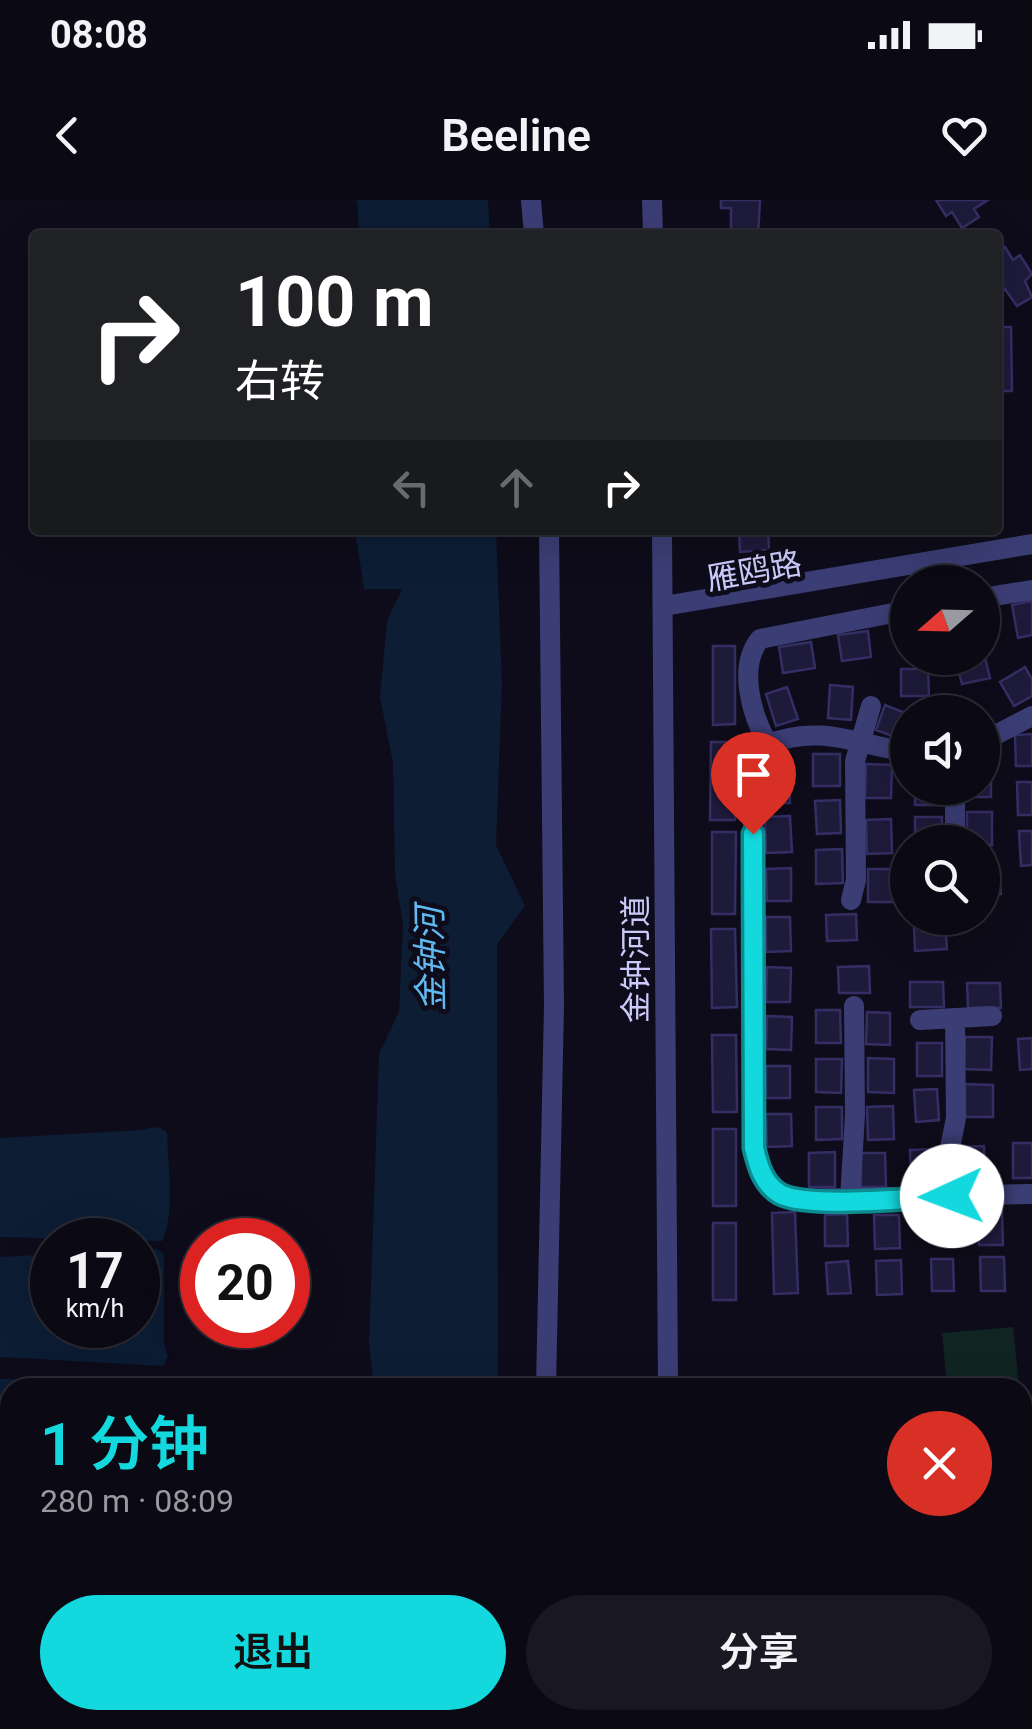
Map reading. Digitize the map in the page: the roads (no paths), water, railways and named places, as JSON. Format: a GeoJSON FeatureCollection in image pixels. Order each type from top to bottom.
{"type":"FeatureCollection","features":[{"type":"Feature","properties":{"kind":"street"},"geometry":{"type":"LineString","coordinates":[[531,200],[534,230]]}},
{"type":"Feature","properties":{"kind":"street"},"geometry":{"type":"LineString","coordinates":[[652,200],[653,230]]}},
{"type":"Feature","properties":{"kind":"street"},"geometry":{"type":"LineString","coordinates":[[546,1378],[554,1005],[549,535]]}},
{"type":"Feature","properties":{"kind":"street","name":"金钟河道"},"geometry":{"type":"LineString","coordinates":[[662,535],[668,1378]]}},
{"type":"Feature","properties":{"kind":"street","name":"雁鸥路"},"geometry":{"type":"LineString","coordinates":[[664,611],[1032,544]]}},
{"type":"Feature","properties":{"kind":"street","name":"雁鸥路"},"geometry":{"type":"LineString","coordinates":[[664,611],[1032,555]]}},
{"type":"Feature","properties":{"kind":"street"},"geometry":{"type":"LineString","coordinates":[[1000,595],[1032,590]]}},
{"type":"Feature","properties":{"kind":"street"},"geometry":{"type":"LineString","coordinates":[[768,744],[754,720],[751,704],[750,660],[760,640],[890,614]]}},
{"type":"Feature","properties":{"kind":"street"},"geometry":{"type":"LineString","coordinates":[[851,900],[856,880],[854,761],[871,706]]}},
{"type":"Feature","properties":{"kind":"street"},"geometry":{"type":"LineString","coordinates":[[1000,733],[1032,716]]}},
{"type":"Feature","properties":{"kind":"street"},"geometry":{"type":"LineString","coordinates":[[890,749],[824,733],[768,744],[757,762],[752,795],[754,1148],[768,1184],[780,1194],[797,1199],[1032,1194]]}},
{"type":"Feature","properties":{"kind":"street"},"geometry":{"type":"LineString","coordinates":[[850,1200],[856,1115],[854,1006]]}},
{"type":"Feature","properties":{"kind":"street"},"geometry":{"type":"LineString","coordinates":[[920,1020],[992,1016]]}},
{"type":"Feature","properties":{"kind":"street"},"geometry":{"type":"LineString","coordinates":[[952,1196],[955,1018]]}},
{"type":"Feature","properties":{"kind":"water"},"geometry":{"type":"Polygon","coordinates":[[[357,200],[488,200],[490,230],[359,230],[357,200]]]}},
{"type":"Feature","properties":{"kind":"water","name":"金钟河"},"geometry":{"type":"Polygon","coordinates":[[[356,535],[496,535],[502,683],[496,845],[525,906],[497,944],[498,1378],[373,1378],[369,1344],[379,1054],[399,1012],[403,924],[395,875],[393,763],[380,697],[387,621],[402,589],[364,589],[356,535]]]}},
{"type":"Feature","properties":{"kind":"water"},"geometry":{"type":"Polygon","coordinates":[[[153,1127],[167,1133],[170,1204],[162,1241],[160,1218],[30,1218],[30,1238],[0,1237],[0,1138],[153,1127]]]}},
{"type":"Feature","properties":{"kind":"water"},"geometry":{"type":"Polygon","coordinates":[[[160,1251],[164,1254],[164,1342],[168,1357],[163,1366],[0,1357],[0,1257],[30,1255],[30,1348],[160,1348],[160,1251]]]}}]}
